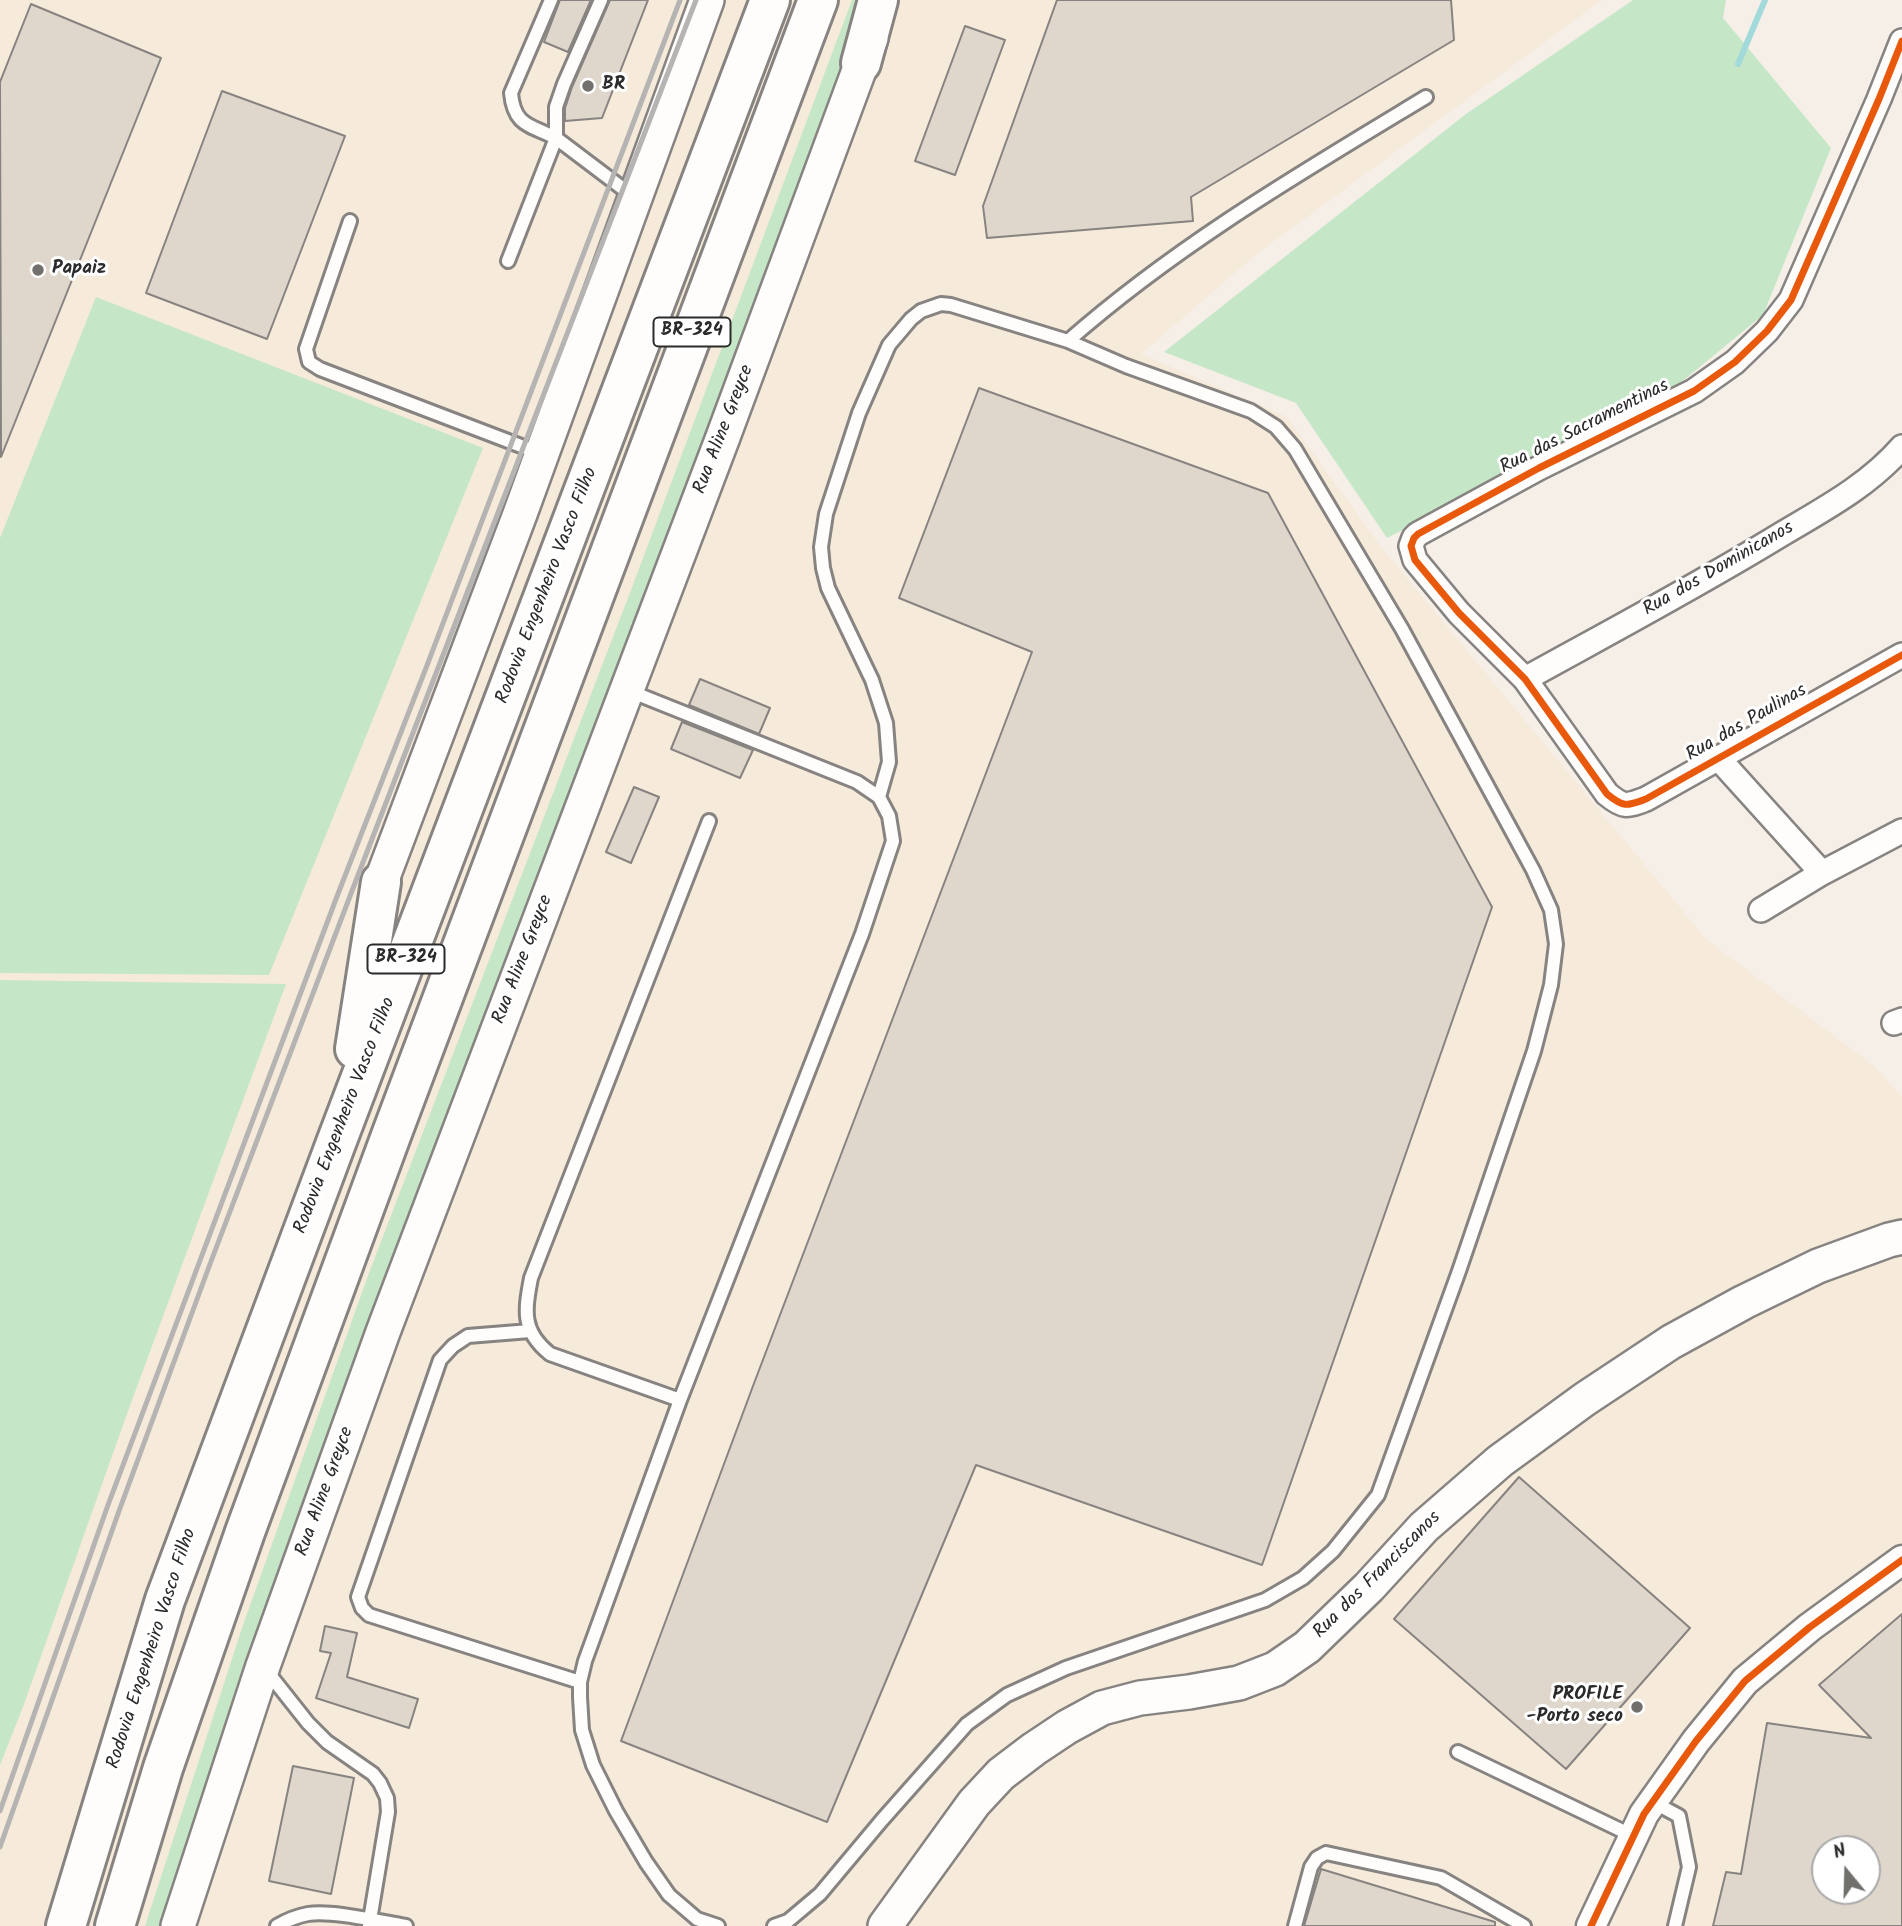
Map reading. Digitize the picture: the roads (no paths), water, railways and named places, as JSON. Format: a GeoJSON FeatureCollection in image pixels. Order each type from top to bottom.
{"type":"FeatureCollection","features":[{"type":"Feature","properties":{"kind":"highway","name":"Rodovia Engenheiro Vasco Filho"},"geometry":{"type":"LineString","coordinates":[[66,1926],[165,1600],[335,1143],[770,0]]}},
{"type":"Feature","properties":{"kind":"highway","name":"BR-324"},"geometry":{"type":"LineString","coordinates":[[115,1926],[163,1768],[250,1519],[421,1055],[818,0]]}},
{"type":"Feature","properties":{"kind":"highway"},"geometry":{"type":"LineString","coordinates":[[862,63],[878,0]]}},
{"type":"Feature","properties":{"kind":"highway"},"geometry":{"type":"LineString","coordinates":[[335,1143],[358,1038],[364,982],[381,882]]}},
{"type":"Feature","properties":{"kind":"main road"},"geometry":{"type":"LineString","coordinates":[[381,882],[542,454],[707,0]]}},
{"type":"Feature","properties":{"kind":"main road","name":"Rua Aline Greyce"},"geometry":{"type":"LineString","coordinates":[[178,1926],[263,1666],[383,1332],[723,437],[885,0]]}},
{"type":"Feature","properties":{"kind":"main road","name":"Rua dos Franciscanos"},"geometry":{"type":"LineString","coordinates":[[885,1926],[974,1803],[1001,1774],[1034,1749],[1102,1708],[1140,1698],[1239,1683],[1275,1669],[1307,1647],[1369,1587],[1424,1527],[1500,1461],[1585,1399],[1671,1342],[1744,1302],[1818,1266],[1902,1237]]}},
{"type":"Feature","properties":{"kind":"street","name":"Rua das Sacramentinas"},"geometry":{"type":"LineString","coordinates":[[1607,794],[1525,679],[1459,613],[1415,559],[1411,546],[1414,538],[1539,468],[1694,391],[1735,362],[1767,331],[1791,300],[1902,41]]}},
{"type":"Feature","properties":{"kind":"street","name":"Rua dos Dominicanos"},"geometry":{"type":"LineString","coordinates":[[1525,679],[1724,570],[1846,496],[1885,467],[1902,447]]}},
{"type":"Feature","properties":{"kind":"street","name":"Rua das Paulinas"},"geometry":{"type":"LineString","coordinates":[[1607,794],[1620,804],[1628,806],[1646,799],[1902,655]]}},
{"type":"Feature","properties":{"kind":"street"},"geometry":{"type":"LineString","coordinates":[[1719,759],[1822,873]]}},
{"type":"Feature","properties":{"kind":"street"},"geometry":{"type":"LineString","coordinates":[[1761,910],[1822,873],[1902,831]]}},
{"type":"Feature","properties":{"kind":"street"},"geometry":{"type":"LineString","coordinates":[[1591,1926],[1644,1814],[1696,1741],[1745,1681],[1810,1627],[1902,1560]]}},
{"type":"Feature","properties":{"kind":"lane"},"geometry":{"type":"LineString","coordinates":[[551,0],[511,93],[512,109],[521,121],[556,138],[635,197]]}},
{"type":"Feature","properties":{"kind":"lane"},"geometry":{"type":"LineString","coordinates":[[508,261],[556,138],[556,107],[564,84],[601,0]]}},
{"type":"Feature","properties":{"kind":"lane"},"geometry":{"type":"LineString","coordinates":[[1068,341],[1187,247],[1257,200],[1426,97]]}},
{"type":"Feature","properties":{"kind":"lane"},"geometry":{"type":"LineString","coordinates":[[350,221],[306,349],[309,362],[320,369],[542,454]]}},
{"type":"Feature","properties":{"kind":"lane"},"geometry":{"type":"LineString","coordinates":[[774,1926],[788,1922],[820,1894],[967,1724],[1007,1696],[1066,1668],[1265,1600],[1303,1578],[1333,1551],[1378,1495],[1459,1271],[1534,1051],[1551,985],[1556,944],[1551,910],[1533,870],[1402,629],[1295,449],[1276,427],[1251,411],[1126,366],[1068,341],[951,305],[930,307],[911,318],[888,345],[859,412],[826,514],[821,547],[828,588],[872,680],[886,723],[889,762],[879,797]]}},
{"type":"Feature","properties":{"kind":"lane"},"geometry":{"type":"LineString","coordinates":[[626,690],[857,782],[879,797],[889,816],[893,841],[862,934],[680,1400],[585,1661],[580,1682],[582,1730],[593,1765],[616,1811],[646,1863],[669,1895],[697,1919],[718,1926]]}},
{"type":"Feature","properties":{"kind":"lane"},"geometry":{"type":"LineString","coordinates":[[680,1400],[550,1354],[530,1331],[526,1306],[531,1278],[709,821]]}},
{"type":"Feature","properties":{"kind":"lane"},"geometry":{"type":"LineString","coordinates":[[530,1331],[468,1336],[453,1346],[440,1360],[358,1597],[362,1608],[369,1615],[580,1682]]}},
{"type":"Feature","properties":{"kind":"lane"},"geometry":{"type":"LineString","coordinates":[[263,1666],[308,1723],[327,1742],[373,1774],[387,1798],[388,1812],[370,1923]]}},
{"type":"Feature","properties":{"kind":"lane"},"geometry":{"type":"LineString","coordinates":[[1458,1752],[1633,1836]]}},
{"type":"Feature","properties":{"kind":"lane"},"geometry":{"type":"LineString","coordinates":[[1652,1802],[1679,1816],[1689,1867],[1675,1926]]}},
{"type":"Feature","properties":{"kind":"lane"},"geometry":{"type":"LineString","coordinates":[[1295,1926],[1311,1867],[1317,1858],[1326,1853],[1441,1878],[1524,1926]]}},
{"type":"Feature","properties":{"kind":"lane"},"geometry":{"type":"LineString","coordinates":[[277,1926],[311,1913],[406,1926]]}},
{"type":"Feature","properties":{"kind":"waterway"},"geometry":{"type":"LineString","coordinates":[[1738,64],[1765,0]]}},
{"type":"Feature","properties":{"kind":"railway"},"geometry":{"type":"LineString","coordinates":[[0,1811],[108,1505],[336,899],[680,0]]}},
{"type":"Feature","properties":{"kind":"railway"},"geometry":{"type":"LineString","coordinates":[[0,1847],[210,1264],[696,0]]}},
{"type":"Feature","properties":{"kind":"place","name":"BR"},"geometry":{"type":"Point","coordinates":[588,86]}},
{"type":"Feature","properties":{"kind":"place","name":"Papaiz"},"geometry":{"type":"Point","coordinates":[38,270]}},
{"type":"Feature","properties":{"kind":"place","name":"PROFILE -Porto seco"},"geometry":{"type":"Point","coordinates":[1637,1707]}}]}
